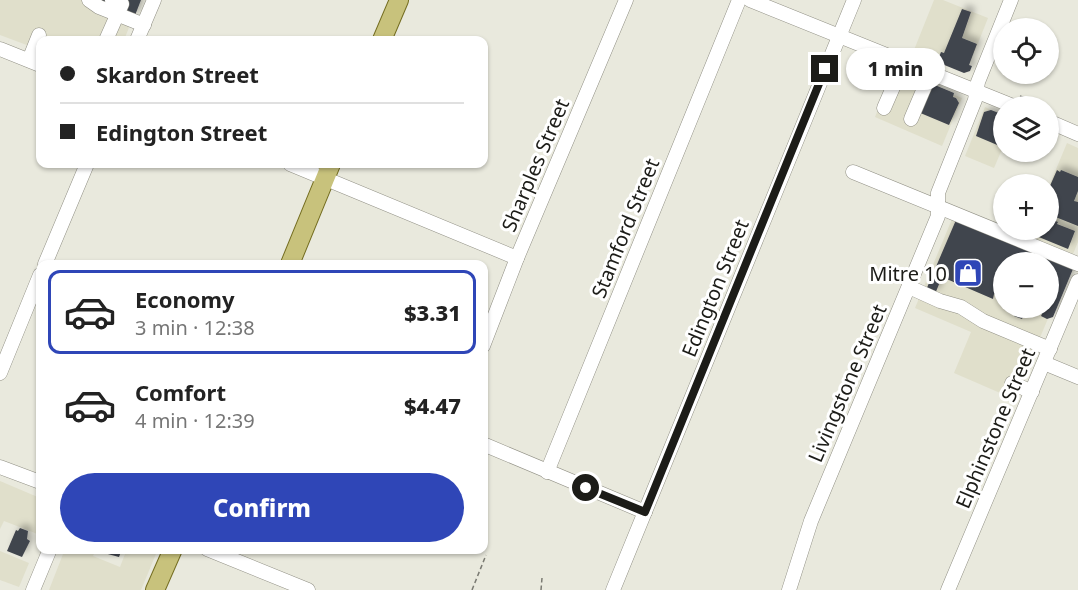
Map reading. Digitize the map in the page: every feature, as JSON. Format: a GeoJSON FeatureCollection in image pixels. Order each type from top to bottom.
{"type":"FeatureCollection","features":[{"type":"Feature","properties":{"kind":"main road"},"geometry":{"type":"LineString","coordinates":[[384,36],[399,0]]}},
{"type":"Feature","properties":{"kind":"main road"},"geometry":{"type":"LineString","coordinates":[[292,260],[329,170]]}},
{"type":"Feature","properties":{"kind":"main road"},"geometry":{"type":"LineString","coordinates":[[158,587],[171,554]]}},
{"type":"Feature","properties":{"kind":"street"},"geometry":{"type":"LineString","coordinates":[[89,0],[99,8],[144,25]]}},
{"type":"Feature","properties":{"kind":"street"},"geometry":{"type":"LineString","coordinates":[[108,36],[122,4],[112,0]]}},
{"type":"Feature","properties":{"kind":"street"},"geometry":{"type":"LineString","coordinates":[[139,36],[154,0]]}},
{"type":"Feature","properties":{"kind":"street","name":"Sharples Street"},"geometry":{"type":"LineString","coordinates":[[488,333],[517,258],[626,0]]}},
{"type":"Feature","properties":{"kind":"street","name":"Stamford Street"},"geometry":{"type":"LineString","coordinates":[[547,472],[739,0]]}},
{"type":"Feature","properties":{"kind":"street"},"geometry":{"type":"LineString","coordinates":[[750,0],[904,62],[927,65],[993,97]]}},
{"type":"Feature","properties":{"kind":"street","name":"Edington Street"},"geometry":{"type":"LineString","coordinates":[[613,590],[854,0]]}},
{"type":"Feature","properties":{"kind":"street","name":"Livingstone Street"},"geometry":{"type":"LineString","coordinates":[[789,590],[811,521],[938,216],[938,193],[975,100],[978,82],[1011,0]]}},
{"type":"Feature","properties":{"kind":"street"},"geometry":{"type":"LineString","coordinates":[[0,49],[35,63]]}},
{"type":"Feature","properties":{"kind":"street"},"geometry":{"type":"LineString","coordinates":[[884,108],[904,62]]}},
{"type":"Feature","properties":{"kind":"street"},"geometry":{"type":"LineString","coordinates":[[911,119],[927,65]]}},
{"type":"Feature","properties":{"kind":"street"},"geometry":{"type":"LineString","coordinates":[[1059,126],[1078,134]]}},
{"type":"Feature","properties":{"kind":"street"},"geometry":{"type":"LineString","coordinates":[[947,134],[960,139]]}},
{"type":"Feature","properties":{"kind":"street"},"geometry":{"type":"LineString","coordinates":[[47,260],[85,168]]}},
{"type":"Feature","properties":{"kind":"street"},"geometry":{"type":"LineString","coordinates":[[329,170],[517,258]]}},
{"type":"Feature","properties":{"kind":"street"},"geometry":{"type":"LineString","coordinates":[[853,172],[1078,264]]}},
{"type":"Feature","properties":{"kind":"street","name":"Elphinstone Street"},"geometry":{"type":"LineString","coordinates":[[948,590],[1078,281]]}},
{"type":"Feature","properties":{"kind":"street"},"geometry":{"type":"LineString","coordinates":[[0,373],[36,285]]}},
{"type":"Feature","properties":{"kind":"street"},"geometry":{"type":"LineString","coordinates":[[909,287],[940,301],[961,307],[983,321],[1050,349]]}},
{"type":"Feature","properties":{"kind":"street"},"geometry":{"type":"LineString","coordinates":[[1044,363],[1078,377]]}},
{"type":"Feature","properties":{"kind":"street"},"geometry":{"type":"LineString","coordinates":[[1012,383],[1032,392]]}},
{"type":"Feature","properties":{"kind":"street"},"geometry":{"type":"LineString","coordinates":[[488,446],[645,512]]}},
{"type":"Feature","properties":{"kind":"street"},"geometry":{"type":"LineString","coordinates":[[0,466],[36,480]]}},
{"type":"Feature","properties":{"kind":"street"},"geometry":{"type":"LineString","coordinates":[[33,590],[48,554]]}},
{"type":"Feature","properties":{"kind":"street"},"geometry":{"type":"LineString","coordinates":[[219,554],[308,590]]}},
{"type":"Feature","properties":{"kind":"path"},"geometry":{"type":"LineString","coordinates":[[472,590],[486,555]]}},
{"type":"Feature","properties":{"kind":"path"},"geometry":{"type":"LineString","coordinates":[[541,590],[542,578]]}},
{"type":"Feature","properties":{"kind":"shaded area"},"geometry":{"type":"Polygon","coordinates":[[[0,0],[140,0],[126,36],[36,36],[36,48],[0,35],[0,0]]]}},
{"type":"Feature","properties":{"kind":"shaded area"},"geometry":{"type":"Polygon","coordinates":[[[934,0],[943,0],[988,18],[967,71],[914,50],[934,0]]]}},
{"type":"Feature","properties":{"kind":"shaded area"},"geometry":{"type":"Polygon","coordinates":[[[894,70],[962,98],[942,146],[875,117],[894,70]]]}},
{"type":"Feature","properties":{"kind":"shaded area"},"geometry":{"type":"Polygon","coordinates":[[[985,107],[993,111],[993,162],[997,162],[994,168],[965,156],[985,107]]]}},
{"type":"Feature","properties":{"kind":"shaded area"},"geometry":{"type":"Polygon","coordinates":[[[1067,143],[1078,148],[1078,242],[1073,254],[1039,240],[1059,240],[1059,174],[1054,174],[1067,143]]]}},
{"type":"Feature","properties":{"kind":"shaded area"},"geometry":{"type":"Polygon","coordinates":[[[952,219],[993,237],[993,240],[1001,240],[1029,252],[993,252],[993,318],[1048,318],[1014,399],[954,373],[971,332],[915,308],[952,219]]]}},
{"type":"Feature","properties":{"kind":"shaded area"},"geometry":{"type":"Polygon","coordinates":[[[1059,265],[1069,269],[1059,293],[1059,265]]]}},
{"type":"Feature","properties":{"kind":"shaded area"},"geometry":{"type":"Polygon","coordinates":[[[0,481],[36,496],[36,533],[4,521],[0,529],[0,481]]]}},
{"type":"Feature","properties":{"kind":"shaded area"},"geometry":{"type":"Polygon","coordinates":[[[0,551],[29,563],[19,587],[0,580],[0,551]]]}},
{"type":"Feature","properties":{"kind":"shaded area"},"geometry":{"type":"Polygon","coordinates":[[[63,554],[94,554],[93,556],[120,567],[125,554],[156,554],[141,590],[49,590],[63,554]]]}},
{"type":"Feature","properties":{"kind":"building"},"geometry":{"type":"Polygon","coordinates":[[[88,0],[141,0],[134,18],[88,0]]]}},
{"type":"Feature","properties":{"kind":"building"},"geometry":{"type":"Polygon","coordinates":[[[962,9],[971,12],[962,38],[977,44],[969,65],[972,66],[970,71],[964,73],[937,62],[941,52],[944,53],[962,9]]]}},
{"type":"Feature","properties":{"kind":"building"},"geometry":{"type":"Polygon","coordinates":[[[930,83],[954,93],[953,97],[959,103],[949,125],[918,112],[930,83]]]}},
{"type":"Feature","properties":{"kind":"building"},"geometry":{"type":"Polygon","coordinates":[[[993,111],[993,143],[976,136],[984,112],[993,111]]]}},
{"type":"Feature","properties":{"kind":"building"},"geometry":{"type":"Polygon","coordinates":[[[1057,170],[1060,172],[1061,170],[1078,177],[1078,191],[1074,201],[1078,202],[1078,226],[1059,218],[1059,174],[1055,174],[1057,170]]]}},
{"type":"Feature","properties":{"kind":"building","name":"Mitre 10"},"geometry":{"type":"Polygon","coordinates":[[[956,220],[993,235],[993,240],[1004,240],[1032,252],[993,252],[993,299],[942,277],[935,294],[926,290],[956,220]]]}},
{"type":"Feature","properties":{"kind":"building"},"geometry":{"type":"Polygon","coordinates":[[[1059,225],[1075,231],[1068,249],[1046,240],[1059,240],[1059,225]]]}},
{"type":"Feature","properties":{"kind":"building","name":"Mitre 10"},"geometry":{"type":"Polygon","coordinates":[[[1059,263],[1073,269],[1059,303],[1059,263]]]}},
{"type":"Feature","properties":{"kind":"building"},"geometry":{"type":"Polygon","coordinates":[[[20,528],[28,531],[27,539],[30,541],[22,557],[7,551],[16,530],[20,528]]]}},
{"type":"Feature","properties":{"kind":"place","name":"Mitre 10"},"geometry":{"type":"Point","coordinates":[968,273]}},
{"type":"Feature","properties":{"kind":"route"},"geometry":{"type":"LineString","coordinates":[[586,488],[645,512],[825,69]]}}]}
